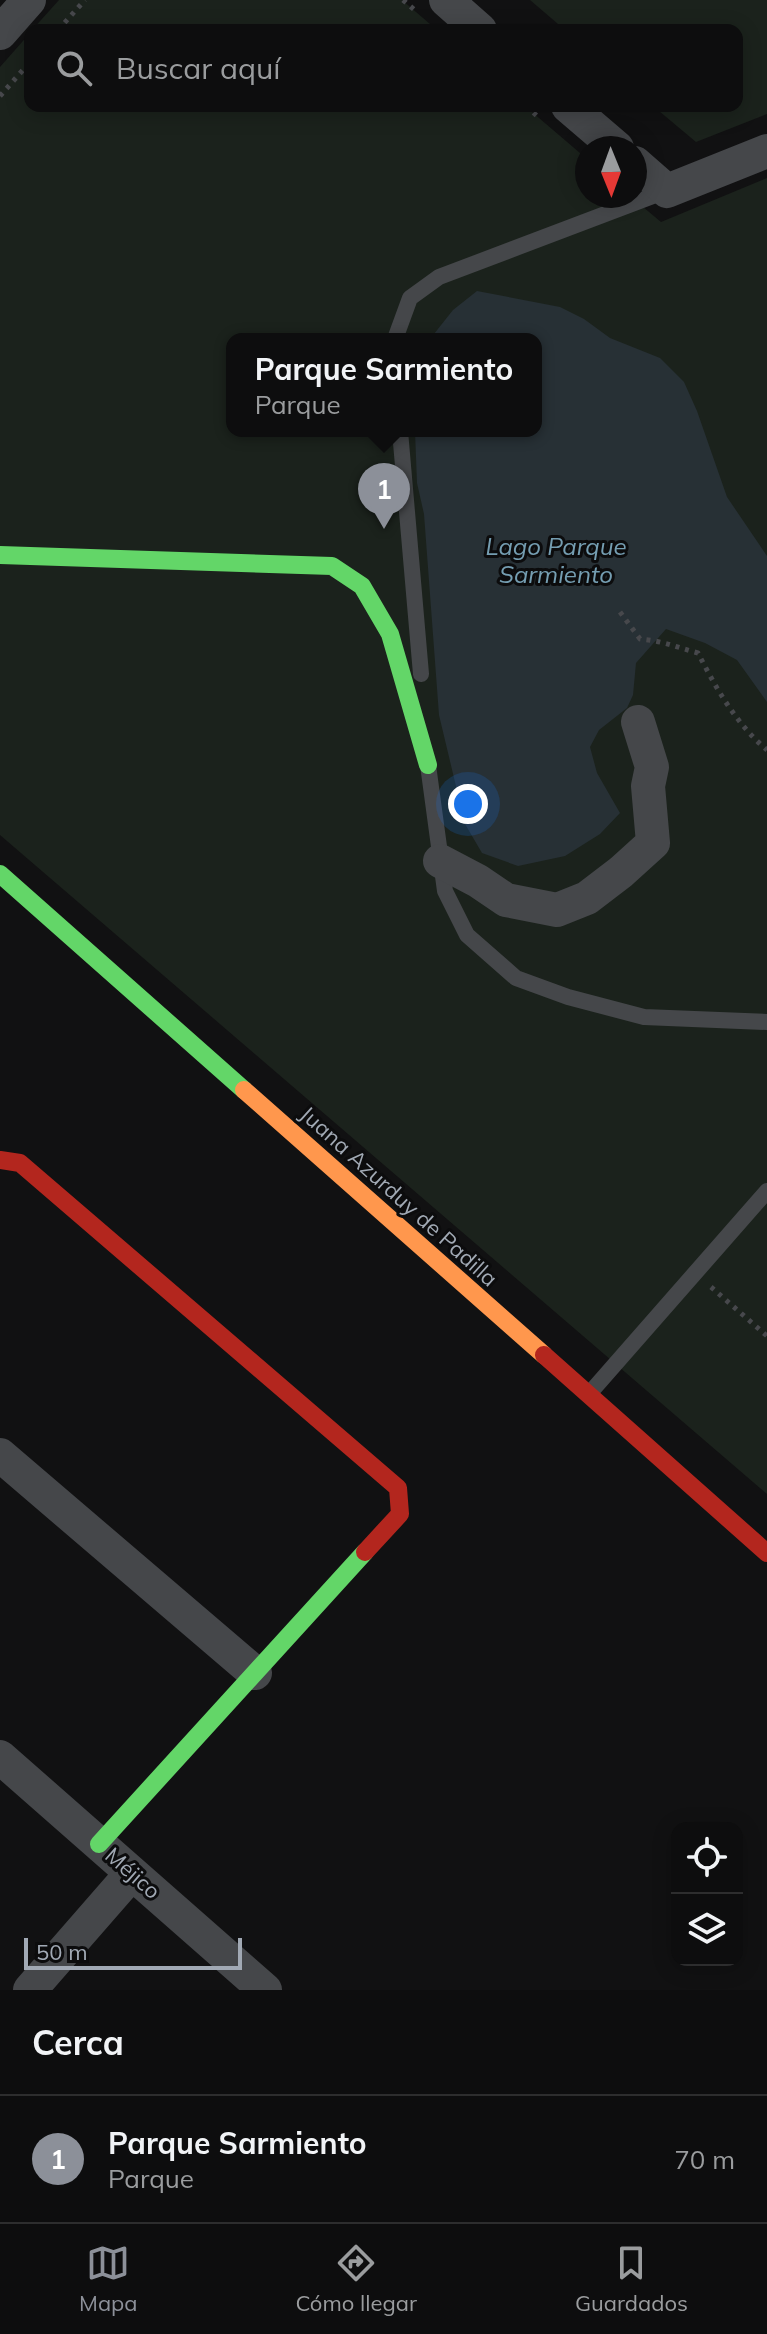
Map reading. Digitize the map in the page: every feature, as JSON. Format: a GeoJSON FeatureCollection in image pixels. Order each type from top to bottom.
{"type":"FeatureCollection","features":[{"type":"Feature","properties":{"kind":"street"},"geometry":{"type":"LineString","coordinates":[[446,0],[473,24]]}},
{"type":"Feature","properties":{"kind":"street"},"geometry":{"type":"LineString","coordinates":[[0,33],[23,2]]}},
{"type":"Feature","properties":{"kind":"street"},"geometry":{"type":"LineString","coordinates":[[575,112],[603,136]]}},
{"type":"Feature","properties":{"kind":"street"},"geometry":{"type":"LineString","coordinates":[[647,174],[667,191],[767,151]]}},
{"type":"Feature","properties":{"kind":"street"},"geometry":{"type":"LineString","coordinates":[[0,555],[332,566],[362,586],[390,634],[428,765]]}},
{"type":"Feature","properties":{"kind":"street"},"geometry":{"type":"LineString","coordinates":[[440,861],[506,900],[557,910],[587,898],[653,843],[648,786],[652,767],[638,722]]}},
{"type":"Feature","properties":{"kind":"street","name":"Juana Azurduy de Padilla"},"geometry":{"type":"LineString","coordinates":[[0,874],[767,1553]]}},
{"type":"Feature","properties":{"kind":"street"},"geometry":{"type":"LineString","coordinates":[[0,1160],[20,1163],[398,1488],[400,1514],[99,1844]]}},
{"type":"Feature","properties":{"kind":"street"},"geometry":{"type":"LineString","coordinates":[[0,1455],[255,1673]]}},
{"type":"Feature","properties":{"kind":"street","name":"Méjico"},"geometry":{"type":"LineString","coordinates":[[0,1757],[265,1990]]}},
{"type":"Feature","properties":{"kind":"street"},"geometry":{"type":"LineString","coordinates":[[30,1990],[132,1873]]}},
{"type":"Feature","properties":{"kind":"lane"},"geometry":{"type":"LineString","coordinates":[[397,333],[410,298],[439,277],[667,191]]}},
{"type":"Feature","properties":{"kind":"lane"},"geometry":{"type":"LineString","coordinates":[[401,437],[428,765],[440,861],[445,891],[467,935],[516,978],[568,997],[644,1017],[767,1022]]}},
{"type":"Feature","properties":{"kind":"lane"},"geometry":{"type":"LineString","coordinates":[[588,1395],[767,1191]]}},
{"type":"Feature","properties":{"kind":"path"},"geometry":{"type":"LineString","coordinates":[[63,24],[85,0]]}},
{"type":"Feature","properties":{"kind":"path"},"geometry":{"type":"LineString","coordinates":[[0,96],[24,69]]}},
{"type":"Feature","properties":{"kind":"path"},"geometry":{"type":"LineString","coordinates":[[620,612],[640,639],[666,641],[671,646],[698,653],[736,718],[749,735],[767,750]]}},
{"type":"Feature","properties":{"kind":"path"},"geometry":{"type":"LineString","coordinates":[[695,1273],[767,1336]]}},
{"type":"Feature","properties":{"kind":"shaded area"},"geometry":{"type":"Polygon","coordinates":[[[59,0],[402,0],[430,24],[37,24],[59,0]]]}},
{"type":"Feature","properties":{"kind":"shaded area"},"geometry":{"type":"Polygon","coordinates":[[[530,0],[767,0],[767,114],[696,142],[660,112],[743,112],[743,24],[558,24],[530,0]]]}},
{"type":"Feature","properties":{"kind":"shaded area"},"geometry":{"type":"Polygon","coordinates":[[[24,40],[24,112],[532,112],[575,149],[575,208],[644,208],[661,222],[767,178],[767,1494],[0,835],[0,67],[24,40]]]}},
{"type":"Feature","properties":{"kind":"water","name":"Lago Parque Sarmiento"},"geometry":{"type":"Polygon","coordinates":[[[477,291],[560,307],[584,319],[610,338],[660,358],[684,382],[727,497],[767,556],[767,702],[737,660],[705,643],[666,629],[636,663],[633,695],[627,708],[599,730],[590,747],[597,773],[620,813],[600,834],[565,856],[518,866],[482,853],[465,824],[439,715],[415,437],[542,437],[542,333],[435,333],[453,310],[477,291]]]}},
{"type":"Feature","properties":{"kind":"traffic: fast"},"geometry":{"type":"LineString","coordinates":[[0,555],[332,566],[362,586],[390,634],[428,765]]}},
{"type":"Feature","properties":{"kind":"traffic: fast"},"geometry":{"type":"LineString","coordinates":[[0,874],[244,1090]]}},
{"type":"Feature","properties":{"kind":"traffic: fast"},"geometry":{"type":"LineString","coordinates":[[99,1844],[365,1552]]}},
{"type":"Feature","properties":{"kind":"traffic: slow"},"geometry":{"type":"LineString","coordinates":[[244,1090],[544,1355]]}},
{"type":"Feature","properties":{"kind":"traffic: jam"},"geometry":{"type":"LineString","coordinates":[[0,1160],[20,1163],[398,1488],[400,1514],[365,1552]]}},
{"type":"Feature","properties":{"kind":"traffic: jam"},"geometry":{"type":"LineString","coordinates":[[544,1355],[767,1553]]}},
{"type":"Feature","properties":{"kind":"place","name":"Parque Sarmiento"},"geometry":{"type":"Point","coordinates":[384,529]}}]}
